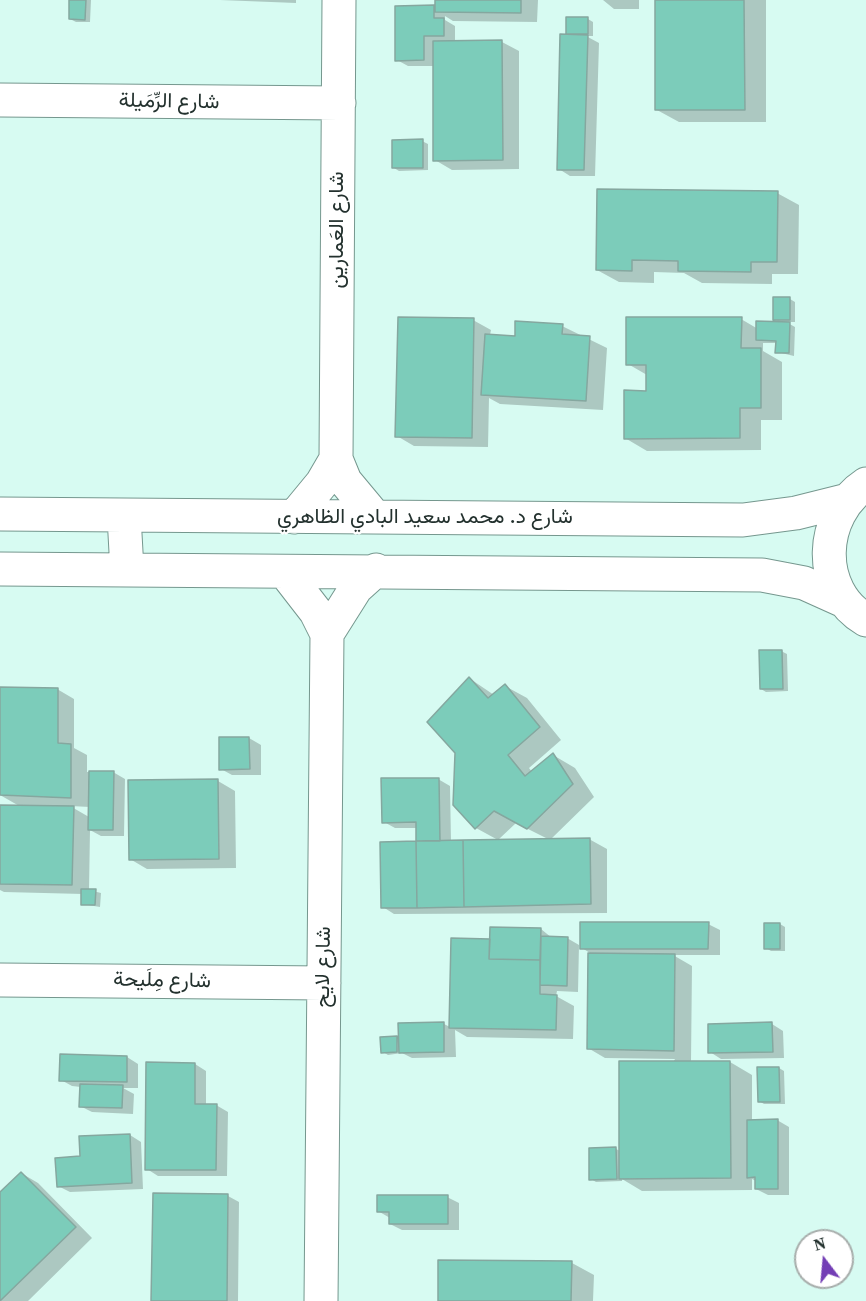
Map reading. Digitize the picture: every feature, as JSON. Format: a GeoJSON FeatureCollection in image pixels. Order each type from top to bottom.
{"type":"FeatureCollection","features":[{"type":"Feature","properties":{"kind":"street","name":"شارع العَمارين"},"geometry":{"type":"LineString","coordinates":[[339,0],[336,459],[345,481],[375,517]]}},
{"type":"Feature","properties":{"kind":"street","name":"شارع الرِّمَيلة"},"geometry":{"type":"LineString","coordinates":[[0,100],[339,103]]}},
{"type":"Feature","properties":{"kind":"street"},"geometry":{"type":"LineString","coordinates":[[294,517],[322,483],[336,459]]}},
{"type":"Feature","properties":{"kind":"street"},"geometry":{"type":"LineString","coordinates":[[855,611],[833,580],[828,556],[831,532],[840,511],[857,492]]}},
{"type":"Feature","properties":{"kind":"street","name":"شارع د. محمد سعيد البادي الظاهري"},"geometry":{"type":"LineString","coordinates":[[0,514],[743,520],[796,513],[857,492]]}},
{"type":"Feature","properties":{"kind":"street"},"geometry":{"type":"LineString","coordinates":[[124,516],[127,570]]}},
{"type":"Feature","properties":{"kind":"street"},"geometry":{"type":"LineString","coordinates":[[0,569],[285,572],[375,570],[762,575],[804,583],[855,611]]}},
{"type":"Feature","properties":{"kind":"street","name":"شارع لايح"},"geometry":{"type":"LineString","coordinates":[[327,634],[340,610],[356,588],[375,570]]}},
{"type":"Feature","properties":{"kind":"street","name":"شارع لايح"},"geometry":{"type":"LineString","coordinates":[[285,572],[316,612],[327,634],[321,1301]]}},
{"type":"Feature","properties":{"kind":"street","name":"شارع مِلَيحة"},"geometry":{"type":"LineString","coordinates":[[0,980],[324,983]]}},
{"type":"Feature","properties":{"kind":"building"},"geometry":{"type":"Polygon","coordinates":[[[69,0],[86,0],[85,20],[69,19],[69,0]]]}},
{"type":"Feature","properties":{"kind":"building"},"geometry":{"type":"Polygon","coordinates":[[[435,0],[521,0],[521,13],[435,12],[435,0]]]}},
{"type":"Feature","properties":{"kind":"building"},"geometry":{"type":"Polygon","coordinates":[[[655,0],[744,0],[745,110],[655,110],[655,0]]]}},
{"type":"Feature","properties":{"kind":"building"},"geometry":{"type":"Polygon","coordinates":[[[434,5],[434,18],[444,18],[444,36],[424,36],[424,60],[395,61],[395,6],[434,5]]]}},
{"type":"Feature","properties":{"kind":"building"},"geometry":{"type":"Polygon","coordinates":[[[566,17],[588,17],[588,34],[566,34],[566,17]]]}},
{"type":"Feature","properties":{"kind":"building"},"geometry":{"type":"Polygon","coordinates":[[[560,34],[588,35],[584,170],[557,170],[560,34]]]}},
{"type":"Feature","properties":{"kind":"building"},"geometry":{"type":"Polygon","coordinates":[[[502,40],[503,160],[433,161],[433,41],[502,40]]]}},
{"type":"Feature","properties":{"kind":"building"},"geometry":{"type":"Polygon","coordinates":[[[423,139],[423,168],[392,168],[392,140],[423,139]]]}},
{"type":"Feature","properties":{"kind":"building"},"geometry":{"type":"Polygon","coordinates":[[[597,189],[778,191],[777,262],[751,262],[751,272],[678,271],[678,261],[632,260],[632,271],[596,270],[597,189]]]}},
{"type":"Feature","properties":{"kind":"building"},"geometry":{"type":"Polygon","coordinates":[[[773,297],[790,297],[790,320],[773,320],[773,297]]]}},
{"type":"Feature","properties":{"kind":"building"},"geometry":{"type":"Polygon","coordinates":[[[398,317],[474,318],[472,438],[395,437],[398,317]]]}},
{"type":"Feature","properties":{"kind":"building"},"geometry":{"type":"Polygon","coordinates":[[[626,317],[742,317],[741,348],[761,348],[761,408],[740,408],[740,438],[624,439],[624,390],[646,391],[646,365],[626,365],[626,317]]]}},
{"type":"Feature","properties":{"kind":"building"},"geometry":{"type":"Polygon","coordinates":[[[515,321],[563,324],[562,334],[590,336],[586,401],[481,395],[485,334],[515,336],[515,321]]]}},
{"type":"Feature","properties":{"kind":"building"},"geometry":{"type":"Polygon","coordinates":[[[756,321],[790,322],[789,353],[775,353],[776,341],[756,340],[756,321]]]}},
{"type":"Feature","properties":{"kind":"building"},"geometry":{"type":"Polygon","coordinates":[[[759,650],[782,650],[783,689],[760,689],[759,650]]]}},
{"type":"Feature","properties":{"kind":"building"},"geometry":{"type":"Polygon","coordinates":[[[469,677],[488,698],[505,684],[540,727],[508,755],[525,776],[553,753],[573,784],[527,829],[494,811],[475,829],[453,805],[455,753],[427,722],[469,677]]]}},
{"type":"Feature","properties":{"kind":"building"},"geometry":{"type":"Polygon","coordinates":[[[0,687],[58,688],[58,743],[71,744],[71,798],[0,795],[0,687]]]}},
{"type":"Feature","properties":{"kind":"building"},"geometry":{"type":"Polygon","coordinates":[[[219,737],[249,737],[250,769],[219,770],[219,737]]]}},
{"type":"Feature","properties":{"kind":"building"},"geometry":{"type":"Polygon","coordinates":[[[89,771],[114,771],[113,830],[88,830],[89,771]]]}},
{"type":"Feature","properties":{"kind":"building"},"geometry":{"type":"Polygon","coordinates":[[[381,778],[439,778],[440,841],[416,841],[416,822],[382,823],[381,778]]]}},
{"type":"Feature","properties":{"kind":"building"},"geometry":{"type":"Polygon","coordinates":[[[218,779],[219,859],[129,860],[128,780],[218,779]]]}},
{"type":"Feature","properties":{"kind":"building"},"geometry":{"type":"Polygon","coordinates":[[[0,805],[74,806],[72,885],[0,884],[0,805]]]}},
{"type":"Feature","properties":{"kind":"building"},"geometry":{"type":"Polygon","coordinates":[[[590,838],[591,904],[464,907],[463,840],[590,838]]]}},
{"type":"Feature","properties":{"kind":"building"},"geometry":{"type":"Polygon","coordinates":[[[463,840],[464,907],[417,908],[416,841],[463,840]]]}},
{"type":"Feature","properties":{"kind":"building"},"geometry":{"type":"Polygon","coordinates":[[[416,841],[417,908],[381,908],[380,842],[416,841]]]}},
{"type":"Feature","properties":{"kind":"building"},"geometry":{"type":"Polygon","coordinates":[[[81,889],[96,889],[95,905],[81,905],[81,889]]]}},
{"type":"Feature","properties":{"kind":"building"},"geometry":{"type":"Polygon","coordinates":[[[580,922],[709,922],[708,949],[580,949],[580,922]]]}},
{"type":"Feature","properties":{"kind":"building"},"geometry":{"type":"Polygon","coordinates":[[[764,923],[780,923],[780,949],[764,949],[764,923]]]}},
{"type":"Feature","properties":{"kind":"building"},"geometry":{"type":"Polygon","coordinates":[[[490,927],[541,928],[540,960],[489,959],[490,927]]]}},
{"type":"Feature","properties":{"kind":"building"},"geometry":{"type":"Polygon","coordinates":[[[541,936],[568,937],[567,986],[540,985],[541,936]]]}},
{"type":"Feature","properties":{"kind":"building"},"geometry":{"type":"Polygon","coordinates":[[[451,938],[490,939],[489,959],[540,960],[540,994],[557,995],[556,1030],[449,1028],[451,938]]]}},
{"type":"Feature","properties":{"kind":"building"},"geometry":{"type":"Polygon","coordinates":[[[588,953],[675,954],[674,1051],[587,1049],[588,953]]]}},
{"type":"Feature","properties":{"kind":"building"},"geometry":{"type":"Polygon","coordinates":[[[444,1022],[444,1052],[399,1053],[398,1023],[444,1022]]]}},
{"type":"Feature","properties":{"kind":"building"},"geometry":{"type":"Polygon","coordinates":[[[772,1022],[773,1052],[708,1053],[708,1024],[772,1022]]]}},
{"type":"Feature","properties":{"kind":"building"},"geometry":{"type":"Polygon","coordinates":[[[397,1036],[397,1052],[381,1053],[380,1037],[397,1036]]]}},
{"type":"Feature","properties":{"kind":"building"},"geometry":{"type":"Polygon","coordinates":[[[60,1054],[127,1056],[127,1082],[59,1081],[60,1054]]]}},
{"type":"Feature","properties":{"kind":"building"},"geometry":{"type":"Polygon","coordinates":[[[619,1061],[730,1061],[731,1178],[619,1179],[619,1061]]]}},
{"type":"Feature","properties":{"kind":"building"},"geometry":{"type":"Polygon","coordinates":[[[146,1062],[195,1063],[195,1104],[217,1104],[216,1170],[145,1170],[146,1062]]]}},
{"type":"Feature","properties":{"kind":"building"},"geometry":{"type":"Polygon","coordinates":[[[757,1067],[779,1067],[780,1102],[758,1102],[757,1067]]]}},
{"type":"Feature","properties":{"kind":"building"},"geometry":{"type":"Polygon","coordinates":[[[80,1084],[123,1085],[122,1108],[79,1107],[80,1084]]]}},
{"type":"Feature","properties":{"kind":"building"},"geometry":{"type":"Polygon","coordinates":[[[778,1119],[778,1189],[755,1189],[755,1177],[747,1178],[747,1120],[778,1119]]]}},
{"type":"Feature","properties":{"kind":"building"},"geometry":{"type":"Polygon","coordinates":[[[130,1134],[132,1183],[57,1187],[55,1158],[80,1156],[79,1136],[130,1134]]]}},
{"type":"Feature","properties":{"kind":"building"},"geometry":{"type":"Polygon","coordinates":[[[616,1147],[617,1179],[589,1180],[589,1148],[616,1147]]]}},
{"type":"Feature","properties":{"kind":"building"},"geometry":{"type":"Polygon","coordinates":[[[21,1172],[76,1227],[0,1301],[0,1192],[21,1172]]]}},
{"type":"Feature","properties":{"kind":"building"},"geometry":{"type":"Polygon","coordinates":[[[153,1193],[228,1194],[227,1301],[151,1301],[153,1193]]]}},
{"type":"Feature","properties":{"kind":"building"},"geometry":{"type":"Polygon","coordinates":[[[377,1195],[448,1195],[448,1224],[389,1224],[389,1212],[377,1212],[377,1195]]]}},
{"type":"Feature","properties":{"kind":"building"},"geometry":{"type":"Polygon","coordinates":[[[438,1260],[572,1261],[571,1301],[438,1301],[438,1260]]]}}]}
